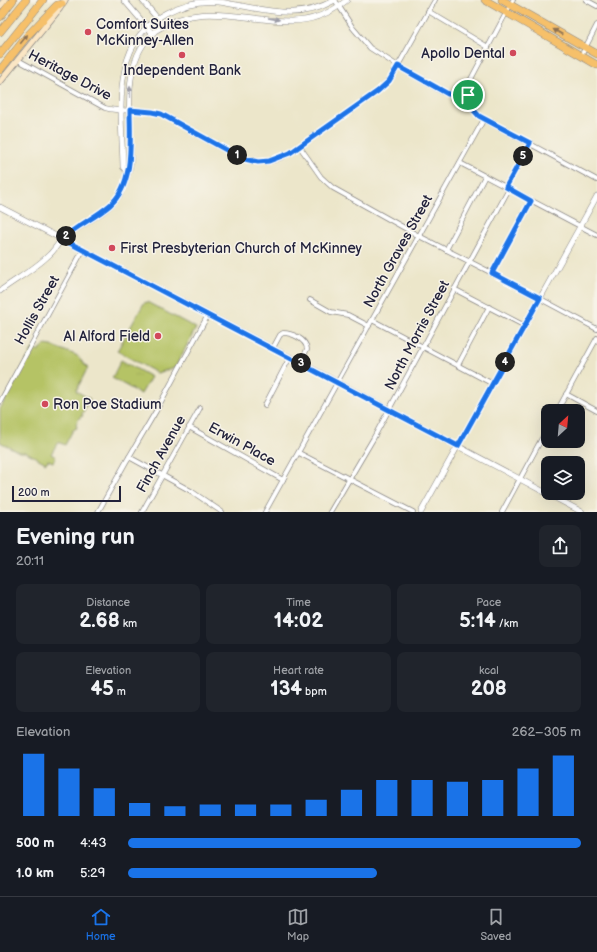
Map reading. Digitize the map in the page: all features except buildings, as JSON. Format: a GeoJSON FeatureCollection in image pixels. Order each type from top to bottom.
{"type":"FeatureCollection","features":[{"type":"Feature","properties":{"kind":"highway"},"geometry":{"type":"LineString","coordinates":[[0,17],[13,0]]}},
{"type":"Feature","properties":{"kind":"highway"},"geometry":{"type":"LineString","coordinates":[[0,32],[26,0]]}},
{"type":"Feature","properties":{"kind":"highway"},"geometry":{"type":"LineString","coordinates":[[0,54],[43,0]]}},
{"type":"Feature","properties":{"kind":"highway"},"geometry":{"type":"LineString","coordinates":[[485,0],[597,64]]}},
{"type":"Feature","properties":{"kind":"highway"},"geometry":{"type":"LineString","coordinates":[[502,0],[512,2],[597,54]]}},
{"type":"Feature","properties":{"kind":"highway"},"geometry":{"type":"LineString","coordinates":[[0,70],[33,30],[57,5],[63,2]]}},
{"type":"Feature","properties":{"kind":"main road"},"geometry":{"type":"LineString","coordinates":[[0,6],[5,0]]}},
{"type":"Feature","properties":{"kind":"main road"},"geometry":{"type":"LineString","coordinates":[[0,82],[60,8],[63,2]]}},
{"type":"Feature","properties":{"kind":"street"},"geometry":{"type":"LineString","coordinates":[[124,0],[153,34]]}},
{"type":"Feature","properties":{"kind":"street"},"geometry":{"type":"LineString","coordinates":[[128,4],[133,0]]}},
{"type":"Feature","properties":{"kind":"street"},"geometry":{"type":"LineString","coordinates":[[142,0],[163,26]]}},
{"type":"Feature","properties":{"kind":"street"},"geometry":{"type":"LineString","coordinates":[[127,172],[123,167],[122,110],[123,75],[127,59],[135,42],[146,27],[158,18],[182,6],[203,2],[218,2],[290,13],[317,9],[335,0],[353,28],[370,48],[398,66],[448,94],[468,95]]}},
{"type":"Feature","properties":{"kind":"street"},"geometry":{"type":"LineString","coordinates":[[0,291],[48,256],[62,239],[109,206],[115,200],[123,186],[130,166],[130,81],[139,52],[153,34],[179,16],[202,10],[213,10],[294,21],[315,17],[339,6],[347,0]]}},
{"type":"Feature","properties":{"kind":"street","name":"Heritage Drive"},"geometry":{"type":"LineString","coordinates":[[18,60],[105,108],[161,114],[241,158],[261,162],[275,160],[300,147],[378,91],[389,81],[435,0]]}},
{"type":"Feature","properties":{"kind":"street"},"geometry":{"type":"LineString","coordinates":[[586,0],[597,6]]}},
{"type":"Feature","properties":{"kind":"street"},"geometry":{"type":"LineString","coordinates":[[512,2],[471,79],[468,95],[471,107],[484,119],[597,180]]}},
{"type":"Feature","properties":{"kind":"street"},"geometry":{"type":"LineString","coordinates":[[428,12],[488,47]]}},
{"type":"Feature","properties":{"kind":"street"},"geometry":{"type":"LineString","coordinates":[[581,56],[597,25]]}},
{"type":"Feature","properties":{"kind":"street","name":"North Graves Street"},"geometry":{"type":"LineString","coordinates":[[265,512],[299,454],[484,119]]}},
{"type":"Feature","properties":{"kind":"street","name":"North Morris Street"},"geometry":{"type":"LineString","coordinates":[[330,512],[423,347],[508,188],[530,143]]}},
{"type":"Feature","properties":{"kind":"street"},"geometry":{"type":"LineString","coordinates":[[300,147],[328,185],[419,236],[597,329]]}},
{"type":"Feature","properties":{"kind":"street"},"geometry":{"type":"LineString","coordinates":[[460,163],[597,235]]}},
{"type":"Feature","properties":{"kind":"street"},"geometry":{"type":"LineString","coordinates":[[446,250],[485,176]]}},
{"type":"Feature","properties":{"kind":"street"},"geometry":{"type":"LineString","coordinates":[[421,512],[597,196]]}},
{"type":"Feature","properties":{"kind":"street"},"geometry":{"type":"LineString","coordinates":[[492,273],[531,201]]}},
{"type":"Feature","properties":{"kind":"street"},"geometry":{"type":"LineString","coordinates":[[0,207],[273,348],[582,512]]}},
{"type":"Feature","properties":{"kind":"street","name":"Hollis Street"},"geometry":{"type":"LineString","coordinates":[[0,402],[83,250]]}},
{"type":"Feature","properties":{"kind":"street"},"geometry":{"type":"LineString","coordinates":[[454,289],[525,326]]}},
{"type":"Feature","properties":{"kind":"street"},"geometry":{"type":"LineString","coordinates":[[310,300],[330,312],[348,315],[369,326]]}},
{"type":"Feature","properties":{"kind":"street"},"geometry":{"type":"LineString","coordinates":[[458,365],[488,307]]}},
{"type":"Feature","properties":{"kind":"street"},"geometry":{"type":"LineString","coordinates":[[98,512],[208,314]]}},
{"type":"Feature","properties":{"kind":"street"},"geometry":{"type":"LineString","coordinates":[[372,320],[493,384]]}},
{"type":"Feature","properties":{"kind":"street"},"geometry":{"type":"LineString","coordinates":[[273,348],[280,335],[283,333],[300,338],[305,343],[307,349],[300,363]]}},
{"type":"Feature","properties":{"kind":"street"},"geometry":{"type":"LineString","coordinates":[[561,404],[597,338]]}},
{"type":"Feature","properties":{"kind":"street"},"geometry":{"type":"LineString","coordinates":[[265,405],[290,358]]}},
{"type":"Feature","properties":{"kind":"street"},"geometry":{"type":"LineString","coordinates":[[566,394],[597,411]]}},
{"type":"Feature","properties":{"kind":"street","name":"Finch Avenue"},"geometry":{"type":"LineString","coordinates":[[142,512],[200,408]]}},
{"type":"Feature","properties":{"kind":"street","name":"Erwin Place"},"geometry":{"type":"LineString","coordinates":[[189,427],[283,480]]}},
{"type":"Feature","properties":{"kind":"street"},"geometry":{"type":"LineString","coordinates":[[502,512],[541,440]]}},
{"type":"Feature","properties":{"kind":"street"},"geometry":{"type":"LineString","coordinates":[[299,454],[413,512]]}},
{"type":"Feature","properties":{"kind":"street"},"geometry":{"type":"LineString","coordinates":[[129,457],[191,491],[222,512]]}},
{"type":"Feature","properties":{"kind":"green space","name":"Al Alford Field"},"geometry":{"type":"Polygon","coordinates":[[[147,302],[196,328],[175,368],[157,373],[117,351],[144,303],[147,302]]]}},
{"type":"Feature","properties":{"kind":"green space","name":"Ron Poe Stadium"},"geometry":{"type":"Polygon","coordinates":[[[45,345],[76,355],[80,358],[84,365],[88,367],[76,391],[90,399],[82,414],[83,416],[80,417],[76,424],[77,428],[73,430],[65,445],[58,442],[51,454],[56,457],[53,462],[48,460],[46,463],[26,452],[19,452],[0,442],[0,409],[33,348],[38,351],[45,345]]]}},
{"type":"Feature","properties":{"kind":"green space"},"geometry":{"type":"Polygon","coordinates":[[[121,360],[151,377],[141,394],[112,378],[121,360]]]}},
{"type":"Feature","properties":{"kind":"place","name":"Comfort Suites McKinney-Allen"},"geometry":{"type":"Point","coordinates":[88,32]}},
{"type":"Feature","properties":{"kind":"place","name":"Apollo Dental"},"geometry":{"type":"Point","coordinates":[513,53]}},
{"type":"Feature","properties":{"kind":"place","name":"Independent Bank"},"geometry":{"type":"Point","coordinates":[182,55]}},
{"type":"Feature","properties":{"kind":"place","name":"First Presbyterian Church of McKinney"},"geometry":{"type":"Point","coordinates":[112,248]}},
{"type":"Feature","properties":{"kind":"place","name":"Al Alford Field"},"geometry":{"type":"Point","coordinates":[158,336]}},
{"type":"Feature","properties":{"kind":"place","name":"Ron Poe Stadium"},"geometry":{"type":"Point","coordinates":[45,404]}},
{"type":"Feature","properties":{"kind":"route"},"geometry":{"type":"LineString","coordinates":[[398,66],[443,92],[453,95],[468,95],[471,107],[479,116],[530,143],[506,187],[531,201],[492,273],[540,298],[458,446],[62,239],[109,206],[120,193],[130,166],[130,110],[161,114],[241,158],[258,162],[266,162],[275,160],[290,153],[378,91],[386,85],[398,66]]}}]}
